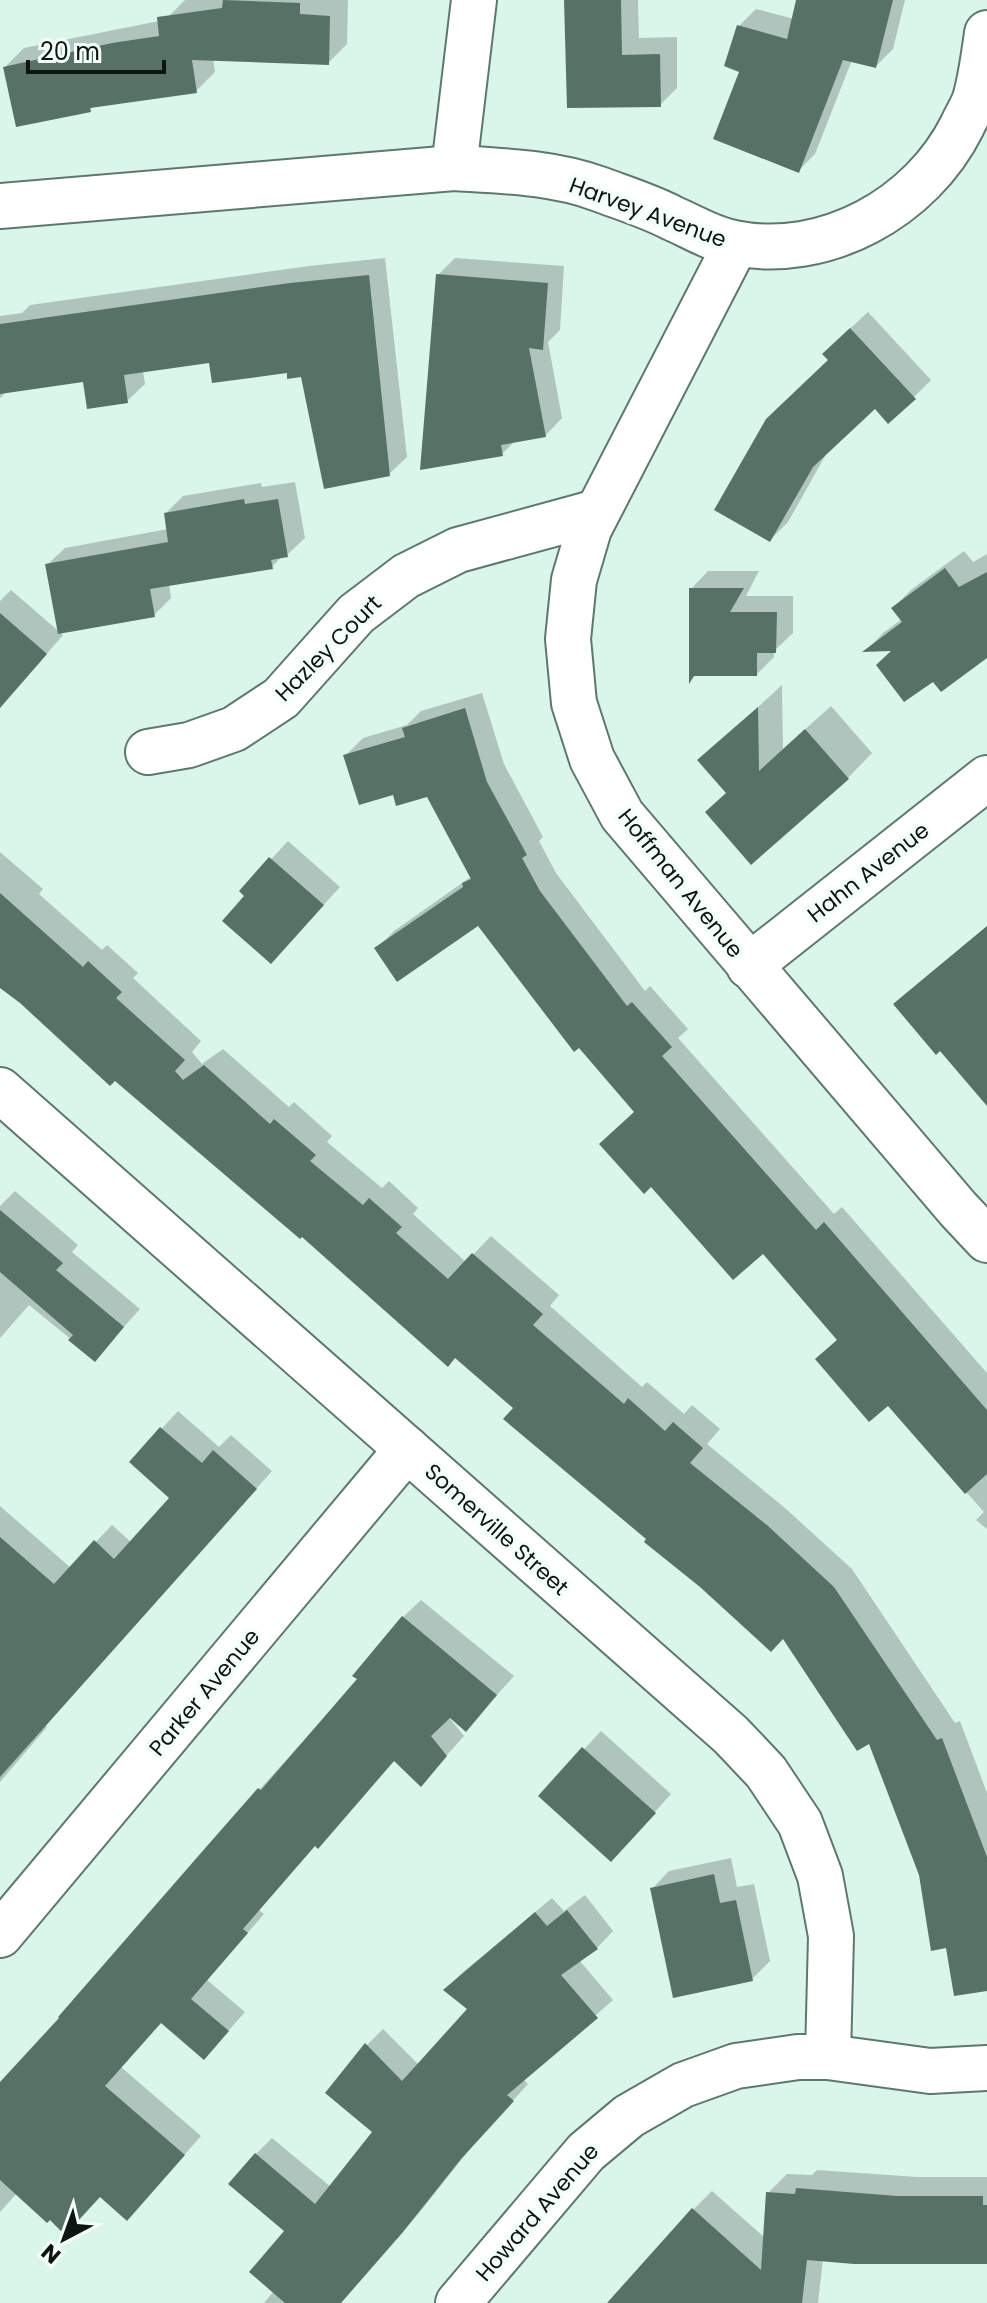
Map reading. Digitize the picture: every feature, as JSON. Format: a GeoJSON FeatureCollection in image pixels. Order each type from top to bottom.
{"type":"FeatureCollection","features":[{"type":"Feature","properties":{"kind":"street"},"geometry":{"type":"LineString","coordinates":[[454,168],[474,0]]}},
{"type":"Feature","properties":{"kind":"street","name":"Harvey Avenue"},"geometry":{"type":"LineString","coordinates":[[0,206],[454,168],[529,173],[594,187],[670,216],[710,237],[736,244],[776,247],[820,241],[882,215],[923,182],[953,144],[974,100],[987,33]]}},
{"type":"Feature","properties":{"kind":"street","name":"Hoffman Avenue"},"geometry":{"type":"LineString","coordinates":[[736,244],[589,529],[574,580],[568,639],[574,703],[592,759],[622,815],[987,1240]]}},
{"type":"Feature","properties":{"kind":"street","name":"Hazley Court"},"geometry":{"type":"LineString","coordinates":[[148,752],[189,745],[234,729],[281,698],[356,614],[406,576],[458,550],[597,512]]}},
{"type":"Feature","properties":{"kind":"street","name":"Hahn Avenue"},"geometry":{"type":"LineString","coordinates":[[749,966],[987,778]]}},
{"type":"Feature","properties":{"kind":"street","name":"Somerville Street"},"geometry":{"type":"LineString","coordinates":[[0,1090],[731,1735],[766,1772],[800,1823],[820,1876],[831,1936],[828,2057]]}},
{"type":"Feature","properties":{"kind":"street","name":"Parker Avenue"},"geometry":{"type":"LineString","coordinates":[[0,1935],[407,1449]]}},
{"type":"Feature","properties":{"kind":"street","name":"Howard Avenue"},"geometry":{"type":"LineString","coordinates":[[458,2303],[586,2152],[629,2116],[683,2085],[736,2066],[798,2057],[828,2057],[930,2071],[987,2068]]}},
{"type":"Feature","properties":{"kind":"building"},"geometry":{"type":"Polygon","coordinates":[[[223,0],[300,3],[300,14],[330,16],[329,65],[192,60],[197,93],[90,108],[91,112],[16,127],[3,67],[159,36],[157,17],[222,8],[223,0]]]}},
{"type":"Feature","properties":{"kind":"building"},"geometry":{"type":"Polygon","coordinates":[[[564,0],[621,0],[622,55],[660,54],[661,107],[567,108],[564,0]]]}},
{"type":"Feature","properties":{"kind":"building"},"geometry":{"type":"Polygon","coordinates":[[[796,0],[893,0],[876,68],[843,60],[799,173],[713,139],[739,72],[724,66],[737,25],[787,39],[796,0]]]}},
{"type":"Feature","properties":{"kind":"building"},"geometry":{"type":"Polygon","coordinates":[[[436,274],[548,283],[543,350],[529,348],[546,437],[501,445],[503,456],[420,470],[436,274]]]}},
{"type":"Feature","properties":{"kind":"building"},"geometry":{"type":"Polygon","coordinates":[[[369,275],[390,476],[324,489],[301,377],[287,379],[287,373],[212,383],[209,363],[124,375],[128,403],[87,409],[83,382],[0,394],[0,324],[290,283],[369,275]]]}},
{"type":"Feature","properties":{"kind":"building"},"geometry":{"type":"Polygon","coordinates":[[[850,328],[916,399],[888,424],[875,409],[813,467],[770,542],[714,510],[766,419],[828,360],[822,354],[850,328]]]}},
{"type":"Feature","properties":{"kind":"building"},"geometry":{"type":"Polygon","coordinates":[[[244,499],[245,504],[278,499],[288,557],[271,560],[273,569],[150,589],[155,617],[58,634],[45,564],[168,542],[164,513],[244,499]]]}},
{"type":"Feature","properties":{"kind":"building"},"geometry":{"type":"Polygon","coordinates":[[[945,568],[959,587],[987,572],[987,658],[941,692],[933,682],[904,702],[876,665],[891,651],[862,652],[902,622],[891,608],[945,568]]]}},
{"type":"Feature","properties":{"kind":"building"},"geometry":{"type":"Polygon","coordinates":[[[689,588],[744,588],[730,612],[777,612],[776,653],[757,653],[757,676],[694,676],[689,684],[689,588]]]}},
{"type":"Feature","properties":{"kind":"building"},"geometry":{"type":"Polygon","coordinates":[[[0,613],[47,654],[0,708],[0,613]]]}},
{"type":"Feature","properties":{"kind":"building"},"geometry":{"type":"Polygon","coordinates":[[[758,707],[759,771],[805,729],[849,779],[751,865],[705,812],[726,793],[697,760],[758,707]]]}},
{"type":"Feature","properties":{"kind":"building"},"geometry":{"type":"Polygon","coordinates":[[[465,708],[487,782],[527,855],[522,858],[540,891],[627,1006],[632,1002],[672,1047],[662,1056],[816,1230],[824,1222],[987,1410],[987,1474],[965,1494],[888,1406],[869,1422],[815,1359],[837,1340],[763,1254],[733,1280],[651,1187],[644,1194],[599,1144],[634,1112],[579,1048],[574,1052],[478,926],[397,982],[374,948],[471,879],[427,797],[396,806],[393,795],[359,805],[343,755],[405,737],[402,728],[465,708]]]}},
{"type":"Feature","properties":{"kind":"building"},"geometry":{"type":"Polygon","coordinates":[[[269,857],[324,905],[271,964],[222,921],[244,896],[239,891],[269,857]]]}},
{"type":"Feature","properties":{"kind":"building"},"geometry":{"type":"Polygon","coordinates":[[[0,893],[83,967],[88,961],[122,992],[116,998],[185,1060],[175,1071],[183,1080],[204,1065],[270,1124],[274,1119],[316,1155],[310,1161],[363,1205],[369,1198],[402,1227],[396,1233],[448,1279],[472,1253],[543,1314],[533,1325],[624,1404],[628,1398],[665,1431],[673,1422],[703,1448],[690,1463],[768,1526],[834,1587],[937,1740],[942,1738],[987,1857],[987,1991],[954,1996],[946,1948],[931,1951],[919,1875],[869,1744],[857,1751],[783,1639],[771,1652],[700,1587],[644,1542],[646,1539],[503,1419],[513,1408],[455,1358],[448,1367],[302,1237],[300,1239],[115,1081],[110,1086],[0,988],[0,893]]]}},
{"type":"Feature","properties":{"kind":"building"},"geometry":{"type":"Polygon","coordinates":[[[987,926],[987,1106],[940,1051],[936,1055],[893,1004],[987,926]]]}},
{"type":"Feature","properties":{"kind":"building"},"geometry":{"type":"Polygon","coordinates":[[[0,1210],[63,1263],[56,1270],[124,1327],[95,1362],[68,1340],[73,1335],[0,1272],[0,1210]]]}},
{"type":"Feature","properties":{"kind":"building"},"geometry":{"type":"Polygon","coordinates":[[[160,1427],[202,1463],[213,1450],[257,1489],[0,1777],[0,1537],[54,1584],[94,1540],[114,1559],[169,1498],[129,1462],[160,1427]]]}},
{"type":"Feature","properties":{"kind":"building"},"geometry":{"type":"Polygon","coordinates":[[[402,1616],[497,1695],[466,1732],[450,1718],[431,1736],[447,1756],[421,1787],[394,1761],[243,1929],[248,1933],[191,1999],[229,2031],[204,2060],[161,2023],[105,2086],[185,2155],[127,2221],[100,2197],[65,2235],[50,2220],[47,2223],[0,2180],[0,2082],[357,1679],[352,1676],[402,1616]]]}},
{"type":"Feature","properties":{"kind":"building"},"geometry":{"type":"Polygon","coordinates":[[[582,1747],[656,1813],[611,1862],[538,1796],[582,1747]]]}},
{"type":"Feature","properties":{"kind":"building"},"geometry":{"type":"Polygon","coordinates":[[[714,1874],[720,1903],[736,1900],[753,1981],[673,1998],[650,1888],[714,1874]]]}},
{"type":"Feature","properties":{"kind":"building"},"geometry":{"type":"Polygon","coordinates":[[[567,1910],[598,1949],[561,1975],[598,2018],[507,2095],[514,2101],[461,2159],[341,2303],[285,2303],[249,2272],[284,2231],[228,2184],[255,2153],[315,2204],[372,2132],[325,2093],[365,2043],[402,2081],[467,2009],[443,1990],[535,1912],[547,1926],[567,1910]]]}},
{"type":"Feature","properties":{"kind":"building"},"geometry":{"type":"Polygon","coordinates":[[[796,2188],[897,2196],[983,2196],[983,2205],[987,2205],[987,2264],[854,2264],[807,2260],[802,2303],[607,2303],[692,2208],[761,2270],[766,2192],[795,2194],[796,2188]]]}}]}
